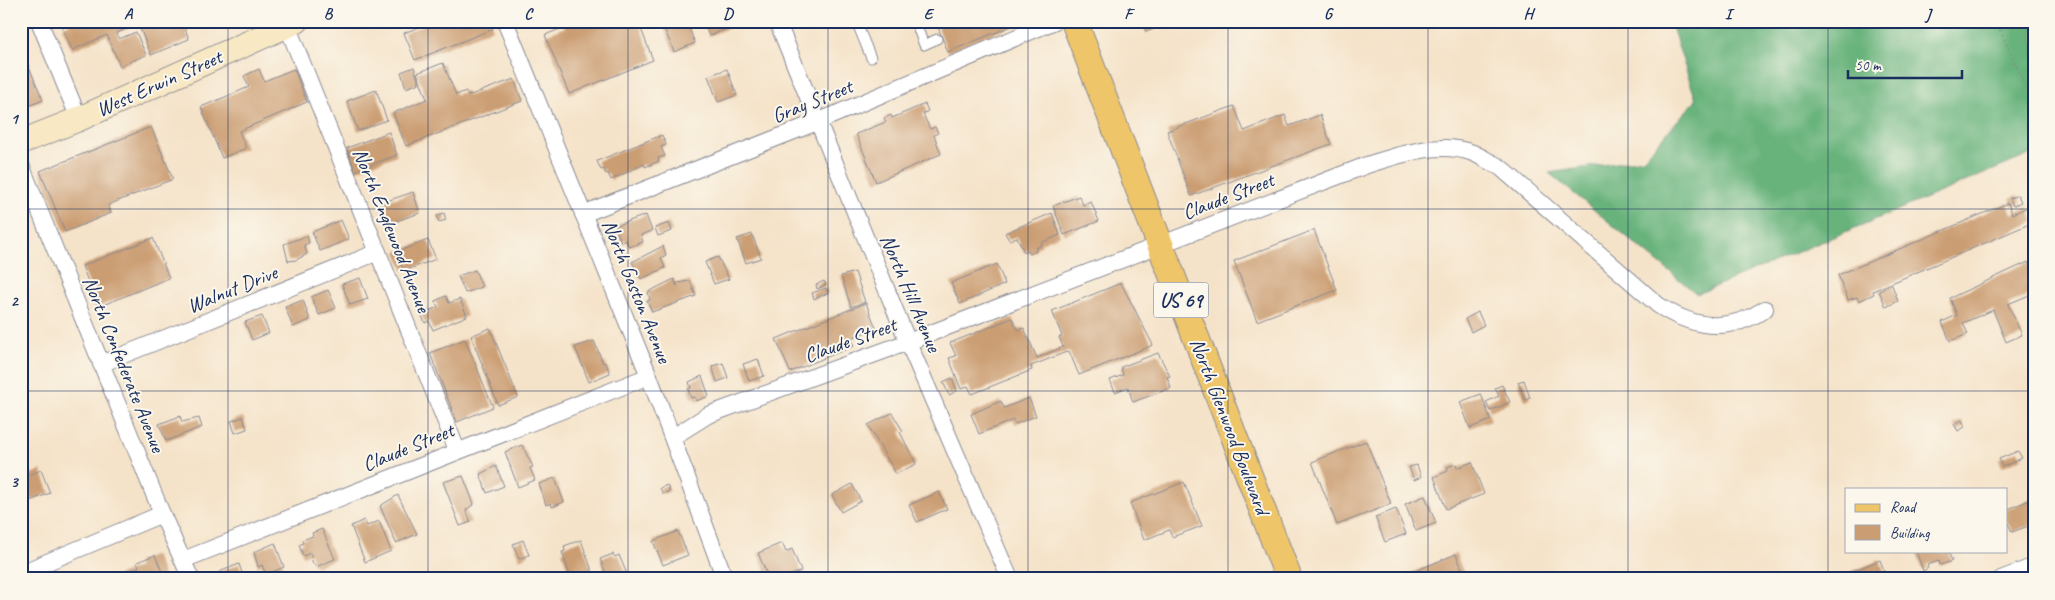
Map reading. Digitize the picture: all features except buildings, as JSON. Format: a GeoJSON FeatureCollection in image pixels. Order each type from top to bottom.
{"type":"FeatureCollection","features":[{"type":"Feature","properties":{"kind":"main road","name":"North Glenwood Boulevard"},"geometry":{"type":"LineString","coordinates":[[1074,21],[1290,579]]}},
{"type":"Feature","properties":{"kind":"main road","name":"West Erwin Street"},"geometry":{"type":"LineString","coordinates":[[21,142],[79,119],[292,23]]}},
{"type":"Feature","properties":{"kind":"street"},"geometry":{"type":"LineString","coordinates":[[39,21],[79,119]]}},
{"type":"Feature","properties":{"kind":"street","name":"North Gaston Avenue"},"geometry":{"type":"LineString","coordinates":[[505,21],[673,437],[720,577]]}},
{"type":"Feature","properties":{"kind":"street","name":"North Hill Avenue"},"geometry":{"type":"LineString","coordinates":[[777,21],[908,342],[1010,579]]}},
{"type":"Feature","properties":{"kind":"street","name":"Gray Street"},"geometry":{"type":"LineString","coordinates":[[583,214],[817,122],[1055,21]]}},
{"type":"Feature","properties":{"kind":"street","name":"North Englewood Avenue"},"geometry":{"type":"LineString","coordinates":[[292,23],[378,252],[457,450]]}},
{"type":"Feature","properties":{"kind":"street","name":"Claude Street"},"geometry":{"type":"LineString","coordinates":[[673,437],[708,415],[908,342],[1367,165],[1422,150],[1448,149],[1472,153],[1500,168],[1658,305],[1676,317],[1696,324],[1718,326],[1739,322],[1765,309]]}},
{"type":"Feature","properties":{"kind":"street","name":"North Confederate Avenue"},"geometry":{"type":"LineString","coordinates":[[21,165],[162,514],[191,579]]}},
{"type":"Feature","properties":{"kind":"street","name":"Walnut Drive"},"geometry":{"type":"LineString","coordinates":[[101,364],[378,252]]}},
{"type":"Feature","properties":{"kind":"street","name":"Claude Street"},"geometry":{"type":"LineString","coordinates":[[183,560],[457,450],[649,376]]}},
{"type":"Feature","properties":{"kind":"street"},"geometry":{"type":"LineString","coordinates":[[21,574],[162,514]]}},
{"type":"Feature","properties":{"kind":"street"},"geometry":{"type":"LineString","coordinates":[[2001,579],[2034,566]]}},
{"type":"Feature","properties":{"kind":"lane"},"geometry":{"type":"LineString","coordinates":[[856,21],[871,58]]}},
{"type":"Feature","properties":{"kind":"lane"},"geometry":{"type":"LineString","coordinates":[[915,21],[924,45],[937,39]]}},
{"type":"Feature","properties":{"kind":"path"},"geometry":{"type":"LineString","coordinates":[[1996,21],[2034,105]]}},
{"type":"Feature","properties":{"kind":"green space"},"geometry":{"type":"Polygon","coordinates":[[[1670,21],[2034,21],[2034,153],[1697,294],[1549,173],[1643,159],[1696,100],[1670,21]]]}}]}
